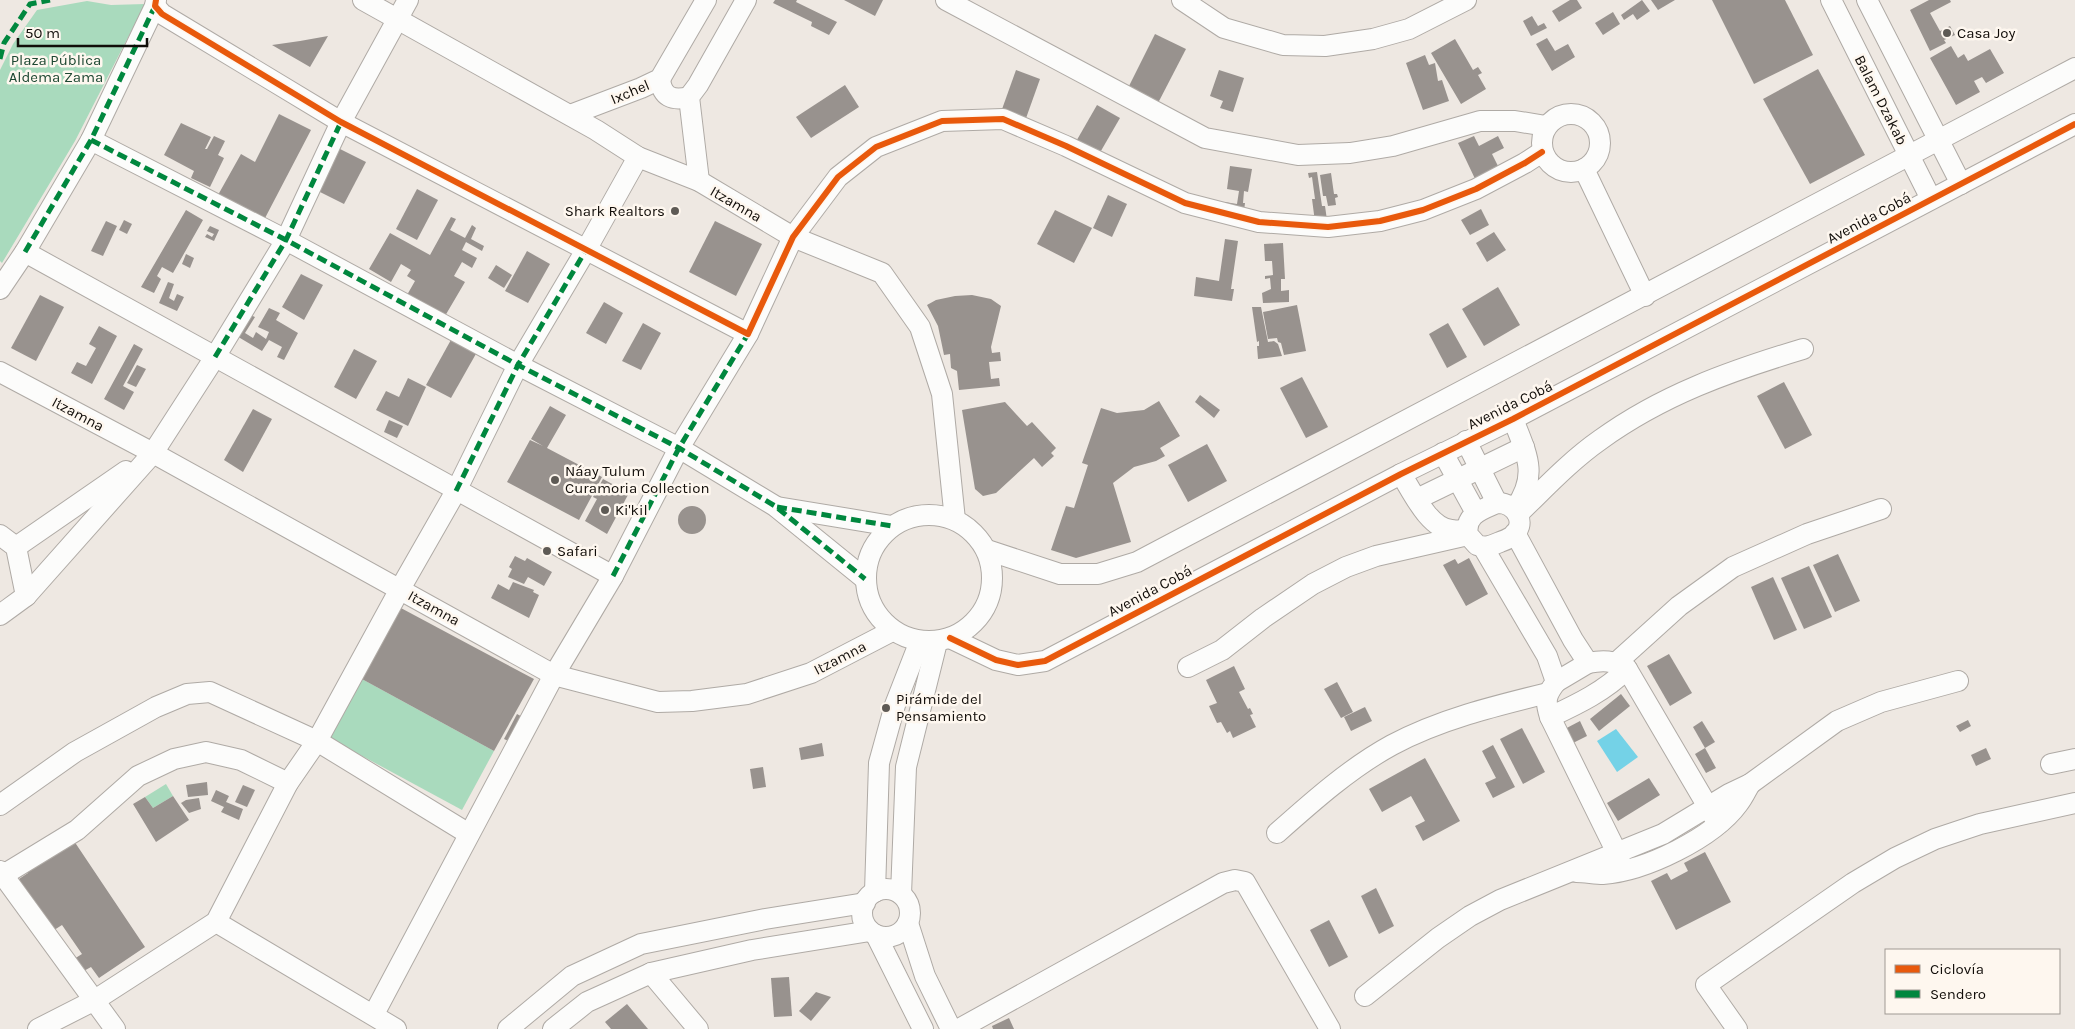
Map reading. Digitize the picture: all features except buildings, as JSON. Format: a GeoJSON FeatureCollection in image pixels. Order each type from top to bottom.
{"type":"FeatureCollection","features":[{"type":"Feature","properties":{"kind":"street","name":"Itzamna"},"geometry":{"type":"LineString","coordinates":[[364,0],[570,115],[638,157],[699,182],[793,237],[882,273],[920,327],[942,394],[955,520]]}},
{"type":"Feature","properties":{"kind":"street"},"geometry":{"type":"LineString","coordinates":[[0,615],[26,596],[153,453],[215,357],[286,240],[341,122],[408,0]]}},
{"type":"Feature","properties":{"kind":"street","name":"Ixchel"},"geometry":{"type":"LineString","coordinates":[[570,115],[660,79],[706,0]]}},
{"type":"Feature","properties":{"kind":"street"},"geometry":{"type":"LineString","coordinates":[[660,79],[661,89],[669,98],[688,97],[698,85],[746,0]]}},
{"type":"Feature","properties":{"kind":"street"},"geometry":{"type":"LineString","coordinates":[[946,0],[1205,138],[1298,156],[1350,153],[1393,146],[1480,121],[1515,121],[1546,126]]}},
{"type":"Feature","properties":{"kind":"street"},"geometry":{"type":"LineString","coordinates":[[1182,0],[1224,28],[1284,45],[1324,46],[1373,39],[1409,29],[1466,0]]}},
{"type":"Feature","properties":{"kind":"street","name":"Balam Dzakab"},"geometry":{"type":"LineString","coordinates":[[1831,0],[1931,200]]}},
{"type":"Feature","properties":{"kind":"street"},"geometry":{"type":"LineString","coordinates":[[1867,0],[1961,184]]}},
{"type":"Feature","properties":{"kind":"street"},"geometry":{"type":"LineString","coordinates":[[155,3],[162,14],[341,122],[748,334]]}},
{"type":"Feature","properties":{"kind":"street"},"geometry":{"type":"LineString","coordinates":[[0,289],[25,252],[91,140],[155,3]]}},
{"type":"Feature","properties":{"kind":"street","name":"Avenida Cobá"},"geometry":{"type":"LineString","coordinates":[[987,550],[1060,574],[1098,574],[1137,562],[2075,68]]}},
{"type":"Feature","properties":{"kind":"street"},"geometry":{"type":"LineString","coordinates":[[688,97],[699,182]]}},
{"type":"Feature","properties":{"kind":"street"},"geometry":{"type":"LineString","coordinates":[[1567,114],[1583,116],[1595,126],[1599,134],[1599,150],[1596,158],[1584,169],[1578,171],[1563,171],[1550,164],[1542,152],[1541,139],[1546,126],[1559,116],[1567,114]]}},
{"type":"Feature","properties":{"kind":"street"},"geometry":{"type":"LineString","coordinates":[[374,1014],[554,675],[613,576],[679,448],[748,334],[793,237],[838,177],[876,147],[942,121],[1004,119],[1066,146],[1185,203],[1259,222],[1328,227],[1380,221],[1423,210],[1476,188],[1525,163],[1542,152]]}},
{"type":"Feature","properties":{"kind":"street","name":"Avenida Cobá"},"geometry":{"type":"LineString","coordinates":[[936,640],[996,660],[1018,665],[1045,661],[1401,474],[1513,419],[2075,124]]}},
{"type":"Feature","properties":{"kind":"street"},"geometry":{"type":"LineString","coordinates":[[91,140],[286,240],[518,365],[679,448],[775,506],[865,579]]}},
{"type":"Feature","properties":{"kind":"street"},"geometry":{"type":"LineString","coordinates":[[38,1029],[95,1000],[216,922],[288,783],[317,741],[456,491],[518,365],[638,157]]}},
{"type":"Feature","properties":{"kind":"street"},"geometry":{"type":"LineString","coordinates":[[1584,169],[1645,296]]}},
{"type":"Feature","properties":{"kind":"street"},"geometry":{"type":"LineString","coordinates":[[25,252],[613,576]]}},
{"type":"Feature","properties":{"kind":"street"},"geometry":{"type":"LineString","coordinates":[[1188,667],[1222,650],[1263,618],[1313,584],[1346,567],[1376,556],[1474,531],[1511,515],[1599,440],[1642,412],[1682,391],[1748,366],[1803,349]]}},
{"type":"Feature","properties":{"kind":"street","name":"Itzamna"},"geometry":{"type":"LineString","coordinates":[[0,372],[153,453],[554,675],[658,702],[720,698],[747,694],[811,674],[892,631]]}},
{"type":"Feature","properties":{"kind":"street"},"geometry":{"type":"LineString","coordinates":[[1401,474],[1428,516],[1438,526],[1451,530],[1474,531],[1490,547],[1511,537],[1511,515],[1526,494],[1530,472],[1524,447],[1513,419]]}},
{"type":"Feature","properties":{"kind":"street"},"geometry":{"type":"LineString","coordinates":[[1466,441],[1480,468],[1511,515],[1573,640],[1588,663]]}},
{"type":"Feature","properties":{"kind":"street"},"geometry":{"type":"LineString","coordinates":[[1417,499],[1524,447]]}},
{"type":"Feature","properties":{"kind":"street"},"geometry":{"type":"LineString","coordinates":[[26,596],[8,541],[153,453]]}},
{"type":"Feature","properties":{"kind":"street"},"geometry":{"type":"LineString","coordinates":[[1443,453],[1457,479],[1474,531],[1547,656],[1552,688],[1546,704],[1550,717],[1620,861]]}},
{"type":"Feature","properties":{"kind":"street"},"geometry":{"type":"LineString","coordinates":[[775,506],[892,526]]}},
{"type":"Feature","properties":{"kind":"street"},"geometry":{"type":"LineString","coordinates":[[1550,717],[1595,695],[1615,680],[1622,665],[1679,606],[1732,567],[1807,534],[1881,508]]}},
{"type":"Feature","properties":{"kind":"street"},"geometry":{"type":"LineString","coordinates":[[934,515],[955,520],[974,532],[987,550],[993,572],[991,594],[982,614],[968,629],[936,640],[910,639],[892,631],[878,616],[868,599],[865,579],[868,559],[874,547],[892,526],[912,517],[934,515]]}},
{"type":"Feature","properties":{"kind":"street"},"geometry":{"type":"LineString","coordinates":[[936,640],[906,767],[901,894],[910,908],[908,923],[926,976],[951,1029]]}},
{"type":"Feature","properties":{"kind":"street"},"geometry":{"type":"LineString","coordinates":[[923,1029],[873,933],[863,918],[870,898],[880,763],[894,705],[936,640]]}},
{"type":"Feature","properties":{"kind":"street"},"geometry":{"type":"LineString","coordinates":[[1277,833],[1334,784],[1392,746],[1444,722],[1552,688],[1588,663],[1602,660],[1622,665],[1713,815]]}},
{"type":"Feature","properties":{"kind":"street"},"geometry":{"type":"LineString","coordinates":[[1365,996],[1438,938],[1470,916],[1500,900],[1572,871],[1620,861],[1662,834],[1713,815],[1750,784],[1837,721],[1881,702],[1958,681]]}},
{"type":"Feature","properties":{"kind":"street"},"geometry":{"type":"LineString","coordinates":[[0,804],[98,739],[156,707],[187,694],[210,692],[317,741],[469,834]]}},
{"type":"Feature","properties":{"kind":"street"},"geometry":{"type":"LineString","coordinates":[[116,1029],[1,875],[76,830],[138,776],[174,759],[206,752],[241,760],[288,783]]}},
{"type":"Feature","properties":{"kind":"street"},"geometry":{"type":"LineString","coordinates":[[2051,764],[2075,759]]}},
{"type":"Feature","properties":{"kind":"street"},"geometry":{"type":"LineString","coordinates":[[1737,1029],[1706,985],[1853,883],[1894,858],[1935,839],[1980,824],[2075,803]]}},
{"type":"Feature","properties":{"kind":"street"},"geometry":{"type":"LineString","coordinates":[[959,1029],[1223,883],[1235,880],[1245,882],[1330,1029]]}},
{"type":"Feature","properties":{"kind":"street"},"geometry":{"type":"LineString","coordinates":[[508,1029],[572,976],[642,944],[870,898],[889,890],[901,894]]}},
{"type":"Feature","properties":{"kind":"street"},"geometry":{"type":"LineString","coordinates":[[216,922],[374,1014],[396,1029]]}},
{"type":"Feature","properties":{"kind":"street"},"geometry":{"type":"LineString","coordinates":[[747,923],[752,950]]}},
{"type":"Feature","properties":{"kind":"street"},"geometry":{"type":"LineString","coordinates":[[553,1029],[587,1002],[651,973],[752,950],[873,933],[891,937],[898,934],[908,923]]}},
{"type":"Feature","properties":{"kind":"street"},"geometry":{"type":"LineString","coordinates":[[651,973],[698,1029]]}},
{"type":"Feature","properties":{"kind":"green space","name":"Plaza Pública Aldema Zama"},"geometry":{"type":"Polygon","coordinates":[[[87,1],[111,5],[145,4],[75,141],[2,263],[0,261],[0,70],[13,44],[37,10],[87,1]]]}},
{"type":"Feature","properties":{"kind":"green space"},"geometry":{"type":"Polygon","coordinates":[[[360,678],[494,751],[462,810],[327,737],[360,678]]]}},
{"type":"Feature","properties":{"kind":"green space"},"geometry":{"type":"Polygon","coordinates":[[[166,784],[173,796],[153,808],[145,797],[166,784]]]}},
{"type":"Feature","properties":{"kind":"water"},"geometry":{"type":"Polygon","coordinates":[[[1616,729],[1638,757],[1617,772],[1597,741],[1616,729]]]}},
{"type":"Feature","properties":{"kind":"marked path"},"geometry":{"type":"LineString","coordinates":[[0,59],[4,43],[30,4],[50,0]]}},
{"type":"Feature","properties":{"kind":"marked path"},"geometry":{"type":"LineString","coordinates":[[25,252],[91,140],[155,6]]}},
{"type":"Feature","properties":{"kind":"marked path"},"geometry":{"type":"LineString","coordinates":[[215,357],[286,240],[341,122]]}},
{"type":"Feature","properties":{"kind":"marked path"},"geometry":{"type":"LineString","coordinates":[[91,140],[286,240],[518,365],[679,448],[775,506],[865,579]]}},
{"type":"Feature","properties":{"kind":"marked path"},"geometry":{"type":"LineString","coordinates":[[456,491],[518,365],[586,250]]}},
{"type":"Feature","properties":{"kind":"marked path"},"geometry":{"type":"LineString","coordinates":[[613,576],[679,448],[748,334]]}},
{"type":"Feature","properties":{"kind":"marked path"},"geometry":{"type":"LineString","coordinates":[[777,507],[892,526]]}},
{"type":"Feature","properties":{"kind":"cycle path"},"geometry":{"type":"LineString","coordinates":[[156,0],[155,6],[162,14],[341,122],[748,334],[793,237],[838,177],[876,147],[942,121],[1003,119],[1066,146],[1185,203],[1259,222],[1328,227],[1380,221],[1423,210],[1476,189],[1542,152]]}},
{"type":"Feature","properties":{"kind":"cycle path"},"geometry":{"type":"LineString","coordinates":[[950,638],[996,660],[1018,665],[1045,661],[1401,474],[1513,419],[2075,124]]}},
{"type":"Feature","properties":{"kind":"place","name":"Casa Joy"},"geometry":{"type":"Point","coordinates":[1947,33]}},
{"type":"Feature","properties":{"kind":"place","name":"Shark Realtors"},"geometry":{"type":"Point","coordinates":[675,211]}},
{"type":"Feature","properties":{"kind":"place","name":"Náay Tulum Curamoria Collection"},"geometry":{"type":"Point","coordinates":[555,480]}},
{"type":"Feature","properties":{"kind":"place","name":"Ki'kil"},"geometry":{"type":"Point","coordinates":[605,510]}},
{"type":"Feature","properties":{"kind":"place","name":"Safari"},"geometry":{"type":"Point","coordinates":[547,551]}},
{"type":"Feature","properties":{"kind":"place","name":"Pirámide del Pensamiento"},"geometry":{"type":"Point","coordinates":[886,708]}}]}
